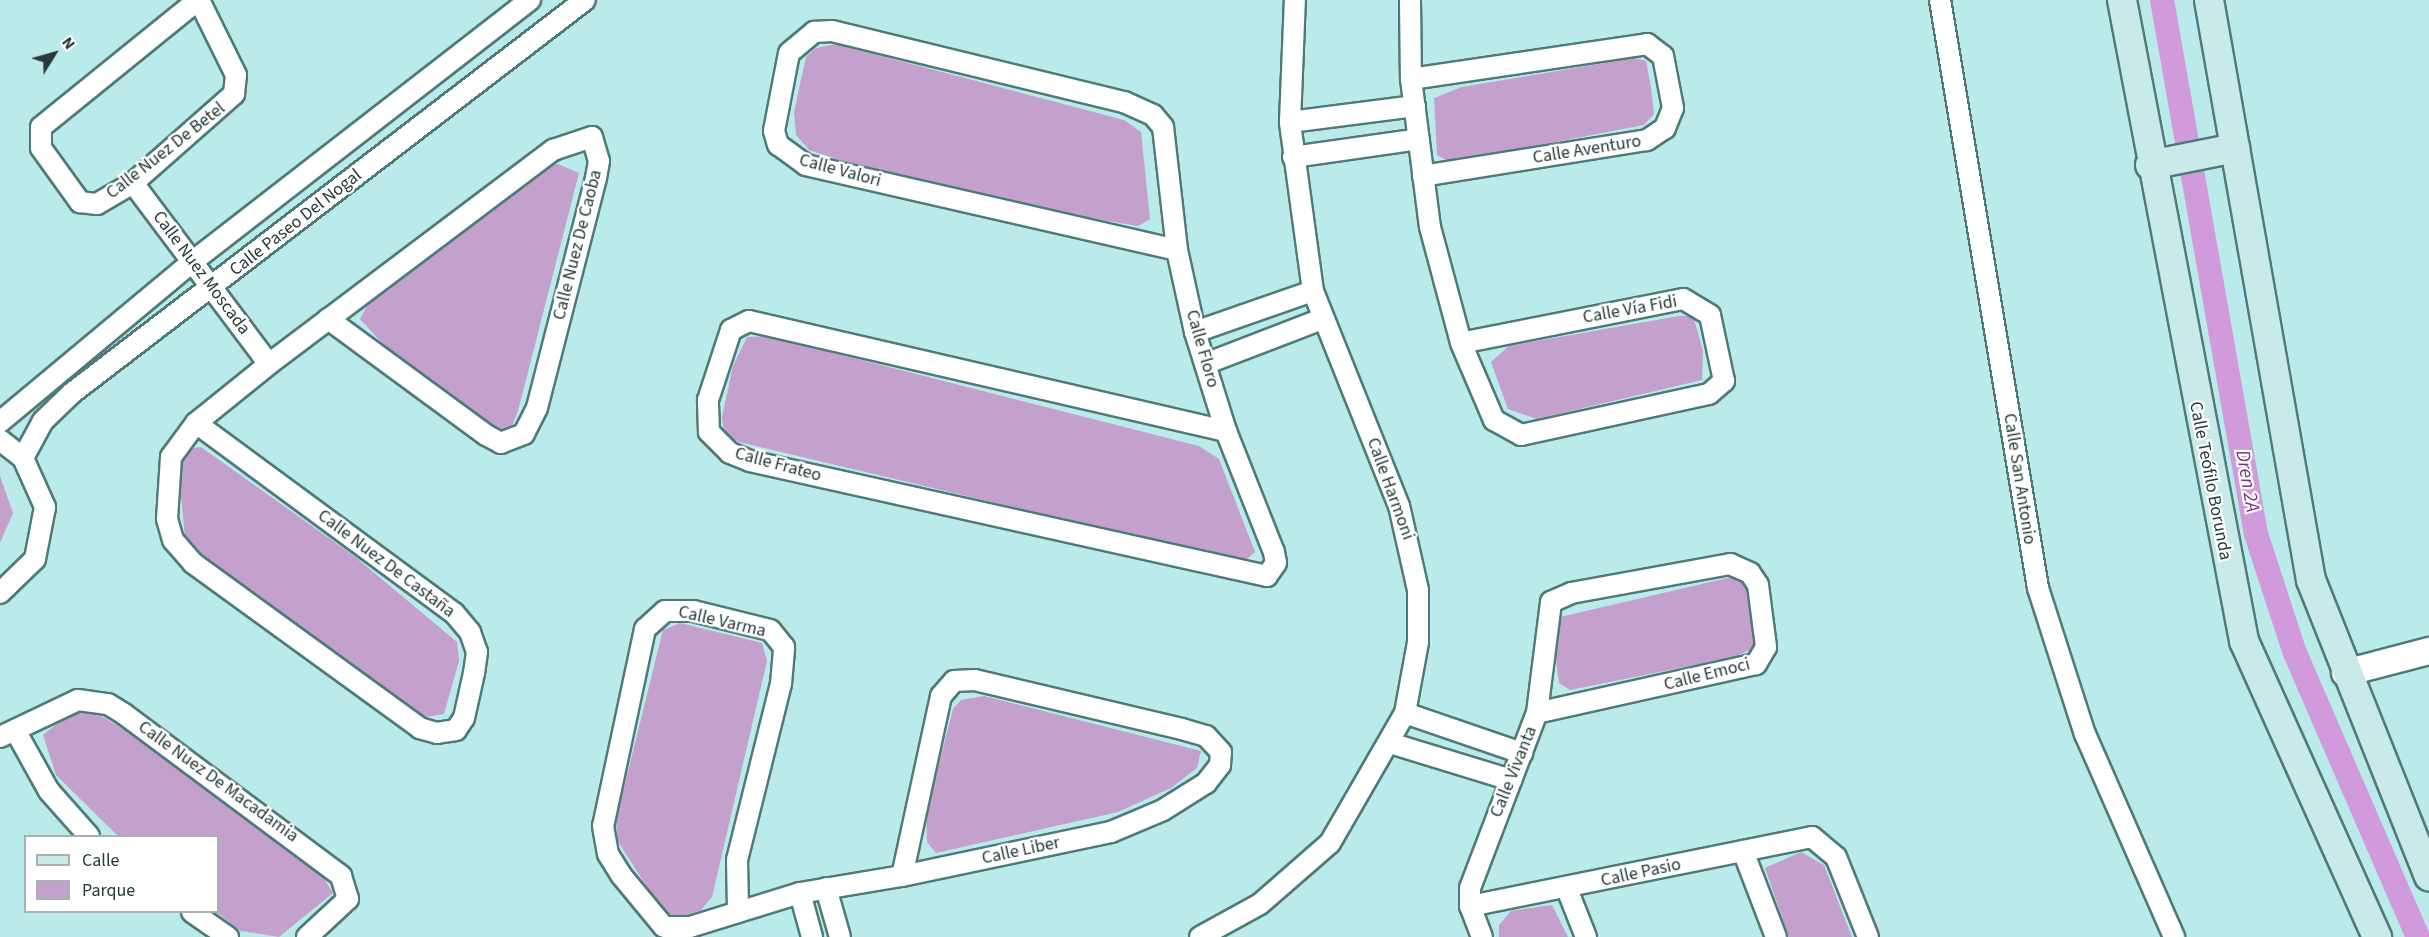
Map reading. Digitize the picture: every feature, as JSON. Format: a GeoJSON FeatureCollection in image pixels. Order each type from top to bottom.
{"type":"FeatureCollection","features":[{"type":"Feature","properties":{"kind":"main road","name":"Calle Teófilo Borunda"},"geometry":{"type":"LineString","coordinates":[[2122,0],[2159,163],[2244,641],[2377,937]]}},
{"type":"Feature","properties":{"kind":"main road"},"geometry":{"type":"LineString","coordinates":[[2209,0],[2223,150],[2311,580],[2345,673],[2429,876]]}},
{"type":"Feature","properties":{"kind":"main road"},"geometry":{"type":"LineString","coordinates":[[2159,163],[2223,150]]}},
{"type":"Feature","properties":{"kind":"street","name":"Calle Nuez De Betel"},"geometry":{"type":"LineString","coordinates":[[198,0],[236,75],[228,103],[133,183],[97,204],[80,202],[41,148],[37,134],[55,112],[198,0]]}},
{"type":"Feature","properties":{"kind":"street","name":"Calle Paseo Del Nogal"},"geometry":{"type":"LineString","coordinates":[[0,422],[192,262],[530,0]]}},
{"type":"Feature","properties":{"kind":"street","name":"Calle Paseo Del Nogal"},"geometry":{"type":"LineString","coordinates":[[23,458],[39,427],[61,402],[585,0]]}},
{"type":"Feature","properties":{"kind":"street","name":"Calle Harmoni"},"geometry":{"type":"LineString","coordinates":[[1200,937],[1260,904],[1330,843],[1390,743],[1405,713],[1418,642],[1411,546],[1313,291],[1290,122],[1295,0]]}},
{"type":"Feature","properties":{"kind":"street"},"geometry":{"type":"LineString","coordinates":[[1410,0],[1411,79],[1430,227],[1461,343]]}},
{"type":"Feature","properties":{"kind":"street","name":"Calle San Antonio"},"geometry":{"type":"LineString","coordinates":[[1940,0],[2038,588],[2085,734],[2174,937]]}},
{"type":"Feature","properties":{"kind":"street","name":"Calle Valori"},"geometry":{"type":"LineString","coordinates":[[1162,127],[1140,107],[1124,102],[832,31],[814,32],[789,53],[774,131],[778,146],[806,165],[1177,250]]}},
{"type":"Feature","properties":{"kind":"street","name":"Calle Aventuro"},"geometry":{"type":"LineString","coordinates":[[1411,79],[1647,44],[1665,62],[1673,108],[1665,128],[1647,141],[1423,176]]}},
{"type":"Feature","properties":{"kind":"street"},"geometry":{"type":"LineString","coordinates":[[1290,122],[1415,106]]}},
{"type":"Feature","properties":{"kind":"street","name":"Calle Floro"},"geometry":{"type":"LineString","coordinates":[[1162,127],[1177,250],[1195,332],[1226,431],[1276,563]]}},
{"type":"Feature","properties":{"kind":"street","name":"Calle Nuez De Caoba"},"geometry":{"type":"LineString","coordinates":[[173,540],[164,499],[171,457],[196,423],[269,364],[328,319],[553,150],[592,137],[599,161],[596,178],[537,408],[524,434],[501,443],[486,435],[328,319]]}},
{"type":"Feature","properties":{"kind":"street"},"geometry":{"type":"LineString","coordinates":[[1293,157],[1419,139]]}},
{"type":"Feature","properties":{"kind":"street","name":"Calle Nuez Moscada"},"geometry":{"type":"LineString","coordinates":[[133,183],[269,364]]}},
{"type":"Feature","properties":{"kind":"street"},"geometry":{"type":"LineString","coordinates":[[1195,332],[1313,291]]}},
{"type":"Feature","properties":{"kind":"street","name":"Calle Vía Fidi"},"geometry":{"type":"LineString","coordinates":[[1683,299],[1710,315],[1725,371],[1724,381],[1709,394],[1521,435],[1501,428],[1486,405],[1461,343],[1683,299]]}},
{"type":"Feature","properties":{"kind":"street"},"geometry":{"type":"LineString","coordinates":[[1205,364],[1322,319]]}},
{"type":"Feature","properties":{"kind":"street","name":"Calle Frateo"},"geometry":{"type":"LineString","coordinates":[[1226,431],[758,321],[730,330],[705,419],[716,444],[750,461],[1257,577],[1267,576],[1276,563]]}},
{"type":"Feature","properties":{"kind":"street","name":"Calle Nuez De Castaña"},"geometry":{"type":"LineString","coordinates":[[173,540],[226,590],[420,728],[437,733],[456,730],[464,718],[477,652],[470,632],[454,613],[196,423]]}},
{"type":"Feature","properties":{"kind":"street"},"geometry":{"type":"LineString","coordinates":[[0,440],[23,458],[45,507],[44,533],[35,559],[0,593]]}},
{"type":"Feature","properties":{"kind":"street","name":"Calle Emoci"},"geometry":{"type":"LineString","coordinates":[[1537,713],[1742,670],[1756,664],[1766,647],[1758,585],[1750,573],[1730,564],[1571,592],[1551,602]]}},
{"type":"Feature","properties":{"kind":"street","name":"Calle Vivanta"},"geometry":{"type":"LineString","coordinates":[[1482,937],[1470,906],[1474,871],[1537,713],[1551,602]]}},
{"type":"Feature","properties":{"kind":"street","name":"Calle Varma"},"geometry":{"type":"LineString","coordinates":[[664,927],[621,875],[608,854],[603,826],[645,629],[665,611],[693,611],[770,630],[784,647],[781,684],[737,860],[738,908]]}},
{"type":"Feature","properties":{"kind":"street"},"geometry":{"type":"LineString","coordinates":[[2345,673],[2429,651]]}},
{"type":"Feature","properties":{"kind":"street","name":"Calle Liber"},"geometry":{"type":"LineString","coordinates":[[664,927],[690,927],[738,908],[826,888],[902,876],[1111,832],[1163,810],[1206,783],[1220,765],[1221,752],[1206,736],[975,680],[954,681],[941,696],[902,876]]}},
{"type":"Feature","properties":{"kind":"street","name":"Calle Nuez De Macadamia"},"geometry":{"type":"LineString","coordinates":[[87,835],[54,798],[7,734],[78,700],[108,704],[124,714],[341,876],[348,899],[308,937]]}},
{"type":"Feature","properties":{"kind":"street"},"geometry":{"type":"LineString","coordinates":[[1405,713],[1522,753]]}},
{"type":"Feature","properties":{"kind":"street"},"geometry":{"type":"LineString","coordinates":[[1390,743],[1511,780]]}},
{"type":"Feature","properties":{"kind":"street","name":"Calle Pasio"},"geometry":{"type":"LineString","coordinates":[[1470,906],[1567,889],[1812,837],[1836,857],[1868,937]]}},
{"type":"Feature","properties":{"kind":"street"},"geometry":{"type":"LineString","coordinates":[[1743,851],[1776,937]]}},
{"type":"Feature","properties":{"kind":"street"},"geometry":{"type":"LineString","coordinates":[[826,888],[840,937]]}},
{"type":"Feature","properties":{"kind":"street"},"geometry":{"type":"LineString","coordinates":[[1567,889],[1586,937]]}},
{"type":"Feature","properties":{"kind":"street"},"geometry":{"type":"LineString","coordinates":[[800,894],[812,937]]}},
{"type":"Feature","properties":{"kind":"street"},"geometry":{"type":"LineString","coordinates":[[193,913],[228,937]]}},
{"type":"Feature","properties":{"kind":"green space"},"geometry":{"type":"Polygon","coordinates":[[[836,44],[1124,120],[1141,132],[1150,219],[1138,226],[1102,220],[863,168],[809,150],[796,135],[794,112],[806,57],[816,48],[836,44]]]}},
{"type":"Feature","properties":{"kind":"green space"},"geometry":{"type":"Polygon","coordinates":[[[1635,58],[1646,61],[1651,88],[1654,114],[1644,125],[1450,162],[1437,155],[1434,98],[1462,87],[1635,58]]]}},
{"type":"Feature","properties":{"kind":"green space"},"geometry":{"type":"Polygon","coordinates":[[[558,164],[579,173],[518,411],[512,426],[498,430],[382,343],[360,319],[372,297],[546,166],[558,164]]]}},
{"type":"Feature","properties":{"kind":"green space"},"geometry":{"type":"Polygon","coordinates":[[[1679,316],[1693,316],[1703,351],[1702,380],[1537,419],[1508,409],[1491,362],[1509,346],[1679,316]]]}},
{"type":"Feature","properties":{"kind":"green space"},"geometry":{"type":"Polygon","coordinates":[[[767,336],[1199,446],[1219,459],[1255,552],[1246,560],[1231,559],[739,442],[724,435],[722,417],[733,366],[747,337],[767,336]]]}},
{"type":"Feature","properties":{"kind":"green space"},"geometry":{"type":"Polygon","coordinates":[[[201,447],[354,556],[457,642],[459,661],[444,714],[420,718],[213,566],[185,538],[179,475],[186,449],[201,447]]]}},
{"type":"Feature","properties":{"kind":"green space"},"geometry":{"type":"Polygon","coordinates":[[[0,476],[13,513],[0,543],[0,476]]]}},
{"type":"Feature","properties":{"kind":"green space"},"geometry":{"type":"Polygon","coordinates":[[[1736,576],[1751,586],[1757,625],[1754,648],[1734,657],[1570,690],[1559,683],[1552,630],[1560,617],[1736,576]]]}},
{"type":"Feature","properties":{"kind":"green space"},"geometry":{"type":"Polygon","coordinates":[[[680,623],[762,643],[767,661],[712,897],[701,910],[677,918],[661,909],[617,840],[616,820],[663,630],[680,623]]]}},
{"type":"Feature","properties":{"kind":"green space"},"geometry":{"type":"Polygon","coordinates":[[[984,696],[1201,751],[1197,768],[1171,788],[1118,812],[936,853],[927,842],[926,814],[953,709],[961,700],[984,696]]]}},
{"type":"Feature","properties":{"kind":"green space"},"geometry":{"type":"Polygon","coordinates":[[[91,710],[135,736],[323,877],[333,893],[279,937],[241,931],[217,913],[219,835],[117,835],[56,775],[43,735],[67,716],[91,710]]]}},
{"type":"Feature","properties":{"kind":"green space"},"geometry":{"type":"Polygon","coordinates":[[[1801,852],[1824,865],[1852,937],[1789,937],[1765,868],[1801,852]]]}},
{"type":"Feature","properties":{"kind":"green space"},"geometry":{"type":"Polygon","coordinates":[[[1552,905],[1568,937],[1499,937],[1499,925],[1511,911],[1552,905]]]}},
{"type":"Feature","properties":{"kind":"waterway","name":"Dren 2A"},"geometry":{"type":"LineString","coordinates":[[2162,0],[2256,534],[2295,653],[2418,937]]}}]}
